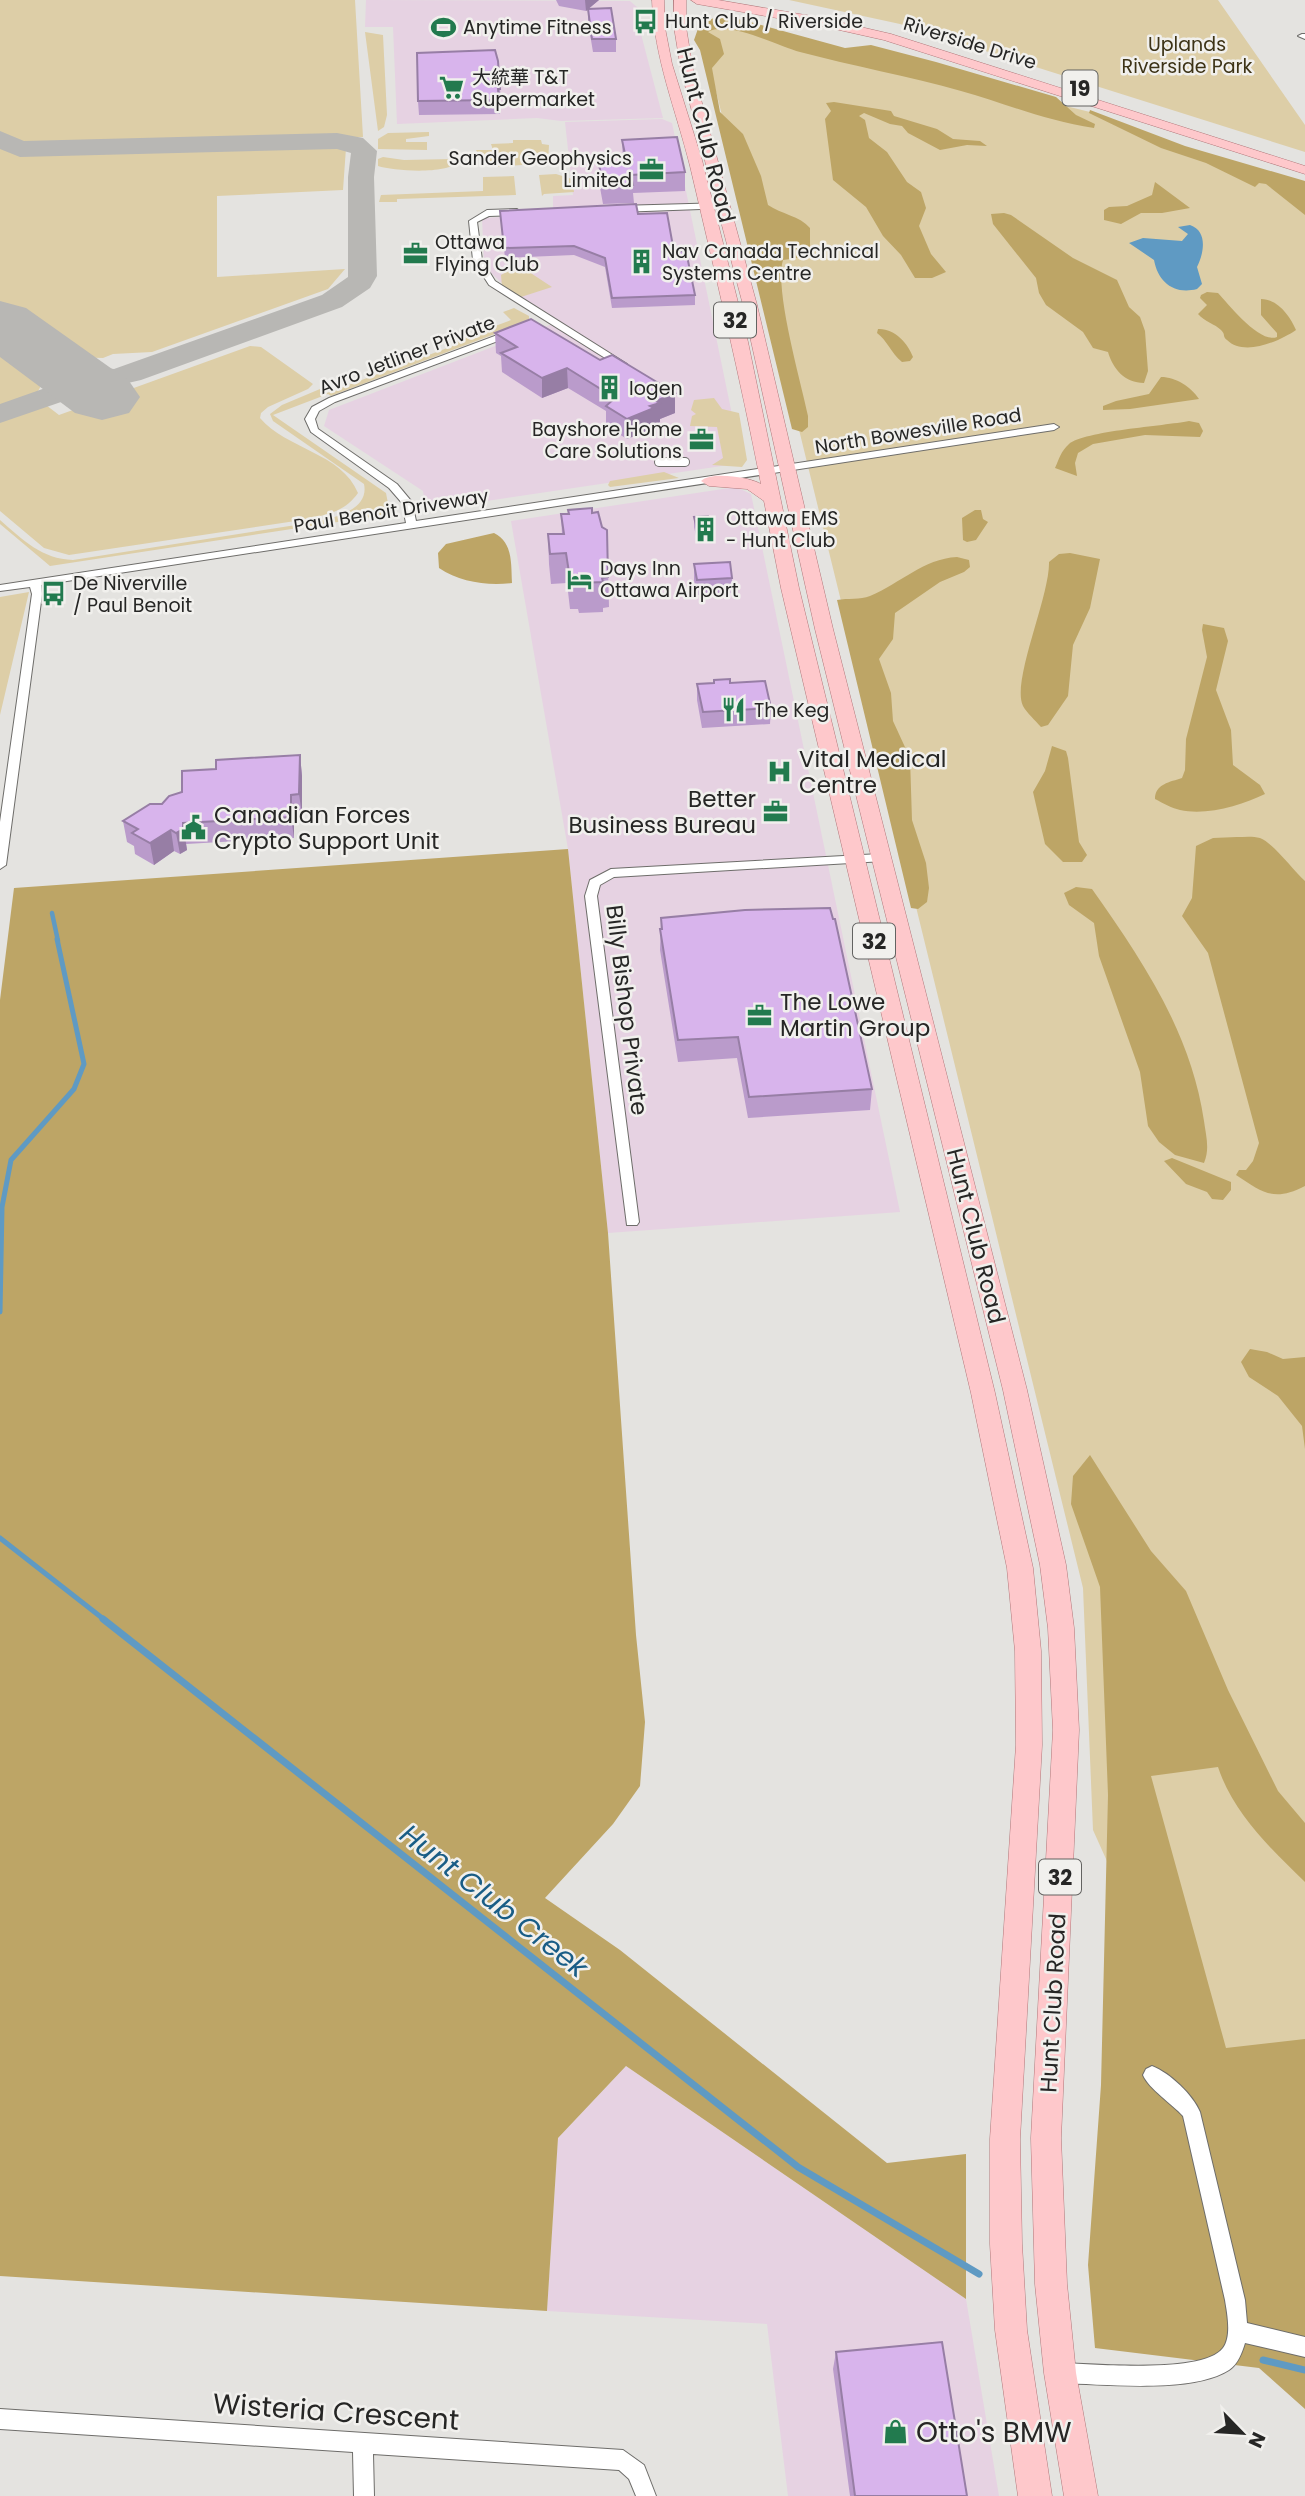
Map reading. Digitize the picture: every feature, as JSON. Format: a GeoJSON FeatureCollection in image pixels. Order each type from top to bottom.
{"type":"FeatureCollection","features":[{"type":"Feature","properties":{"kind":"main road"},"geometry":{"type":"LineString","coordinates":[[648,0],[658,5]]}},
{"type":"Feature","properties":{"kind":"main road","name":"Hunt Club Road"},"geometry":{"type":"LineString","coordinates":[[680,0],[682,50],[725,206],[777,417],[868,859],[996,1450],[1024,1601],[1030,1683],[1029,1745],[1005,2139],[1005,2192],[1012,2330],[1035,2496]]}},
{"type":"Feature","properties":{"kind":"main road","name":"Riverside Drive"},"geometry":{"type":"LineString","coordinates":[[697,0],[752,3],[855,21],[930,40],[1305,160]]}},
{"type":"Feature","properties":{"kind":"main road"},"geometry":{"type":"LineString","coordinates":[[680,27],[704,7],[752,3]]}},
{"type":"Feature","properties":{"kind":"main road","name":"Riverside Drive"},"geometry":{"type":"LineString","coordinates":[[752,3],[920,46],[1305,170]]}},
{"type":"Feature","properties":{"kind":"main road","name":"Hunt Club Road"},"geometry":{"type":"LineString","coordinates":[[658,5],[666,64],[682,113],[740,342],[790,588],[1015,1390],[1039,1492],[1058,1598],[1066,1720],[1066,1767],[1046,2150],[1051,2284],[1060,2373],[1080,2496]]}},
{"type":"Feature","properties":{"kind":"main road"},"geometry":{"type":"LineString","coordinates":[[682,113],[698,112]]}},
{"type":"Feature","properties":{"kind":"main road"},"geometry":{"type":"LineString","coordinates":[[709,481],[751,485],[772,499]]}},
{"type":"Feature","properties":{"kind":"street"},"geometry":{"type":"LineString","coordinates":[[605,209],[725,206]]}},
{"type":"Feature","properties":{"kind":"street"},"geometry":{"type":"LineString","coordinates":[[530,212],[487,213],[474,219],[478,266],[482,274],[499,290],[636,373]]}},
{"type":"Feature","properties":{"kind":"street"},"geometry":{"type":"LineString","coordinates":[[536,323],[549,320]]}},
{"type":"Feature","properties":{"kind":"street","name":"Avro Jetliner Private"},"geometry":{"type":"LineString","coordinates":[[412,526],[407,502],[393,486],[314,430],[310,419],[315,409],[332,400],[524,328]]}},
{"type":"Feature","properties":{"kind":"street","name":"North Bowesville Road"},"geometry":{"type":"LineString","coordinates":[[787,469],[1054,427]]}},
{"type":"Feature","properties":{"kind":"street"},"geometry":{"type":"LineString","coordinates":[[659,462],[680,464]]}},
{"type":"Feature","properties":{"kind":"street","name":"Paul Benoit Driveway"},"geometry":{"type":"LineString","coordinates":[[0,588],[787,469]]}},
{"type":"Feature","properties":{"kind":"street"},"geometry":{"type":"LineString","coordinates":[[0,865],[37,594],[35,583]]}},
{"type":"Feature","properties":{"kind":"street","name":"Billy Bishop Private"},"geometry":{"type":"LineString","coordinates":[[632,1222],[591,896],[594,883],[611,873],[868,859]]}},
{"type":"Feature","properties":{"kind":"street"},"geometry":{"type":"LineString","coordinates":[[1060,2373],[1193,2374],[1215,2369],[1231,2355],[1238,2331],[1235,2300],[1191,2112],[1152,2075]]}},
{"type":"Feature","properties":{"kind":"street"},"geometry":{"type":"LineString","coordinates":[[1238,2331],[1305,2347]]}},
{"type":"Feature","properties":{"kind":"street","name":"Wisteria Crescent"},"geometry":{"type":"LineString","coordinates":[[0,2419],[623,2460],[637,2472],[646,2496]]}},
{"type":"Feature","properties":{"kind":"street"},"geometry":{"type":"LineString","coordinates":[[363,2442],[363,2496]]}},
{"type":"Feature","properties":{"kind":"shaded area"},"geometry":{"type":"Polygon","coordinates":[[[366,0],[630,1],[638,8],[644,29],[641,34],[663,118],[561,121],[537,118],[397,124],[393,27],[365,27],[366,0]]]}},
{"type":"Feature","properties":{"kind":"shaded area"},"geometry":{"type":"Polygon","coordinates":[[[720,16],[845,48],[871,45],[936,62],[1056,97],[1076,115],[1095,124],[1094,128],[1059,121],[941,86],[800,52],[740,31],[717,29],[708,32],[720,39],[724,54],[712,68],[720,112],[743,134],[761,176],[768,205],[810,228],[810,256],[783,260],[781,274],[785,313],[808,416],[808,427],[802,432],[792,429],[700,50],[694,40],[700,23],[720,16]]]}},
{"type":"Feature","properties":{"kind":"shaded area"},"geometry":{"type":"Polygon","coordinates":[[[826,103],[891,111],[894,116],[937,129],[953,139],[980,141],[987,146],[967,145],[940,150],[908,133],[902,126],[864,113],[859,116],[865,120],[869,138],[887,152],[907,182],[921,192],[926,208],[919,226],[931,254],[946,272],[932,278],[915,278],[901,255],[883,236],[866,207],[833,180],[825,119],[831,111],[826,103]]]}},
{"type":"Feature","properties":{"kind":"shaded area"},"geometry":{"type":"Polygon","coordinates":[[[1090,110],[1185,146],[1305,181],[1305,215],[1266,184],[1259,183],[1255,187],[1206,163],[1161,148],[1089,113],[1090,110]]]}},
{"type":"Feature","properties":{"kind":"shaded area"},"geometry":{"type":"Polygon","coordinates":[[[662,119],[672,123],[742,463],[426,510],[423,491],[324,426],[329,410],[560,321],[506,287],[489,271],[484,262],[482,218],[553,214],[553,196],[573,195],[565,122],[662,119]]]}},
{"type":"Feature","properties":{"kind":"shaded area"},"geometry":{"type":"Polygon","coordinates":[[[1155,182],[1190,208],[1162,213],[1141,213],[1121,224],[1104,220],[1104,210],[1109,207],[1127,206],[1152,195],[1155,182]]]}},
{"type":"Feature","properties":{"kind":"shaded area"},"geometry":{"type":"Polygon","coordinates":[[[991,214],[1011,215],[1073,258],[1117,280],[1129,307],[1140,317],[1145,331],[1148,371],[1144,383],[1126,378],[1113,364],[1108,352],[1093,348],[1083,332],[1046,305],[1039,293],[1036,278],[993,224],[991,214]]]}},
{"type":"Feature","properties":{"kind":"shaded area"},"geometry":{"type":"Polygon","coordinates":[[[1207,292],[1218,293],[1245,322],[1262,335],[1277,337],[1277,333],[1261,315],[1261,299],[1278,305],[1296,330],[1262,346],[1234,345],[1219,328],[1198,314],[1207,305],[1200,298],[1207,292]]]}},
{"type":"Feature","properties":{"kind":"shaded area"},"geometry":{"type":"Polygon","coordinates":[[[878,329],[890,331],[900,337],[911,352],[913,357],[910,361],[902,362],[898,358],[877,333],[878,329]]]}},
{"type":"Feature","properties":{"kind":"shaded area"},"geometry":{"type":"Polygon","coordinates":[[[1161,377],[1183,384],[1199,399],[1103,410],[1103,406],[1116,401],[1149,394],[1161,377]]]}},
{"type":"Feature","properties":{"kind":"shaded area"},"geometry":{"type":"Polygon","coordinates":[[[1189,421],[1199,423],[1203,431],[1200,437],[1145,435],[1093,444],[1078,453],[1075,463],[1077,476],[1055,468],[1064,449],[1077,439],[1107,432],[1189,421]]]}},
{"type":"Feature","properties":{"kind":"shaded area"},"geometry":{"type":"Polygon","coordinates":[[[736,487],[751,494],[900,1212],[608,1233],[568,849],[511,521],[736,487]]]}},
{"type":"Feature","properties":{"kind":"shaded area"},"geometry":{"type":"Polygon","coordinates":[[[975,510],[981,510],[983,519],[988,522],[976,540],[967,542],[963,540],[962,518],[975,510]]]}},
{"type":"Feature","properties":{"kind":"shaded area"},"geometry":{"type":"Polygon","coordinates":[[[494,533],[508,548],[512,583],[474,582],[439,568],[438,553],[446,544],[494,533]]]}},
{"type":"Feature","properties":{"kind":"shaded area"},"geometry":{"type":"Polygon","coordinates":[[[1070,553],[1100,559],[1090,608],[1073,645],[1068,696],[1048,725],[1041,727],[1023,706],[1022,678],[1044,595],[1049,562],[1059,554],[1070,553]]]}},
{"type":"Feature","properties":{"kind":"shaded area"},"geometry":{"type":"Polygon","coordinates":[[[957,557],[969,560],[970,567],[940,582],[895,613],[893,639],[879,659],[891,693],[893,721],[910,758],[912,820],[926,863],[929,888],[927,902],[918,909],[911,908],[837,600],[870,596],[933,562],[957,557]]]}},
{"type":"Feature","properties":{"kind":"shaded area"},"geometry":{"type":"Polygon","coordinates":[[[1203,624],[1224,628],[1228,641],[1216,690],[1231,730],[1233,765],[1260,785],[1265,794],[1246,802],[1201,812],[1180,810],[1155,799],[1160,787],[1182,778],[1185,770],[1186,739],[1207,657],[1203,624]]]}},
{"type":"Feature","properties":{"kind":"shaded area"},"geometry":{"type":"Polygon","coordinates":[[[1052,746],[1066,751],[1068,758],[1079,842],[1087,855],[1082,862],[1063,862],[1045,844],[1033,792],[1045,771],[1052,746]]]}},
{"type":"Feature","properties":{"kind":"shaded area"},"geometry":{"type":"Polygon","coordinates":[[[1213,838],[1260,838],[1276,850],[1305,881],[1305,1186],[1285,1194],[1262,1191],[1236,1175],[1239,1170],[1246,1170],[1253,1161],[1259,1143],[1208,953],[1182,916],[1192,898],[1196,846],[1213,838]]]}},
{"type":"Feature","properties":{"kind":"shaded area"},"geometry":{"type":"Polygon","coordinates":[[[568,849],[608,1233],[636,1635],[645,1722],[640,1786],[613,1824],[545,1898],[620,1950],[887,2163],[966,2154],[966,2299],[626,2066],[558,2138],[547,2311],[0,2276],[0,1000],[14,888],[568,849]]]}},
{"type":"Feature","properties":{"kind":"shaded area"},"geometry":{"type":"Polygon","coordinates":[[[1076,887],[1092,889],[1146,970],[1176,1027],[1198,1088],[1207,1142],[1204,1163],[1175,1155],[1159,1142],[1148,1126],[1140,1072],[1099,956],[1094,923],[1069,905],[1064,893],[1076,887]]]}},
{"type":"Feature","properties":{"kind":"shaded area"},"geometry":{"type":"Polygon","coordinates":[[[1172,1158],[1231,1182],[1231,1190],[1223,1200],[1212,1199],[1207,1192],[1186,1184],[1164,1161],[1172,1158]]]}},
{"type":"Feature","properties":{"kind":"shaded area"},"geometry":{"type":"Polygon","coordinates":[[[1250,1349],[1283,1359],[1305,1357],[1305,1449],[1302,1426],[1278,1396],[1249,1377],[1241,1362],[1250,1349]]]}},
{"type":"Feature","properties":{"kind":"shaded area"},"geometry":{"type":"Polygon","coordinates":[[[1090,1455],[1151,1551],[1186,1591],[1228,1690],[1278,1791],[1305,1823],[1305,1882],[1266,1843],[1243,1815],[1218,1767],[1151,1776],[1226,2048],[1305,2039],[1305,2409],[1259,2368],[1095,2348],[1088,2265],[1101,2085],[1108,1795],[1100,1587],[1071,1504],[1073,1476],[1090,1455]]]}},
{"type":"Feature","properties":{"kind":"shaded area"},"geometry":{"type":"Polygon","coordinates":[[[626,2066],[966,2299],[999,2496],[788,2496],[767,2324],[547,2311],[558,2138],[626,2066]]]}},
{"type":"Feature","properties":{"kind":"green space"},"geometry":{"type":"Polygon","coordinates":[[[0,0],[355,0],[363,137],[36,146],[18,143],[0,132],[0,0]]]}},
{"type":"Feature","properties":{"kind":"green space","name":"Uplands Riverside Park"},"geometry":{"type":"Polygon","coordinates":[[[789,0],[1218,0],[1305,125],[1305,152],[900,24],[789,0]]]}},
{"type":"Feature","properties":{"kind":"green space"},"geometry":{"type":"Polygon","coordinates":[[[716,20],[1090,112],[1140,135],[1305,184],[1305,2409],[1186,2037],[1093,1830],[1083,1588],[702,34],[716,20]]]}},
{"type":"Feature","properties":{"kind":"green space"},"geometry":{"type":"Polygon","coordinates":[[[365,32],[383,35],[387,115],[384,127],[378,131],[365,32]]]}},
{"type":"Feature","properties":{"kind":"green space"},"geometry":{"type":"Polygon","coordinates":[[[429,132],[429,136],[406,139],[406,142],[427,142],[427,150],[378,149],[378,139],[388,133],[429,132]]]}},
{"type":"Feature","properties":{"kind":"green space"},"geometry":{"type":"Polygon","coordinates":[[[513,140],[541,140],[542,144],[549,145],[548,163],[495,167],[482,161],[476,150],[493,150],[491,144],[513,143],[513,140]]]}},
{"type":"Feature","properties":{"kind":"green space"},"geometry":{"type":"Polygon","coordinates":[[[335,144],[346,148],[343,190],[217,196],[217,277],[345,269],[328,289],[152,352],[113,354],[103,358],[72,357],[0,306],[0,146],[11,153],[335,144]]]}},
{"type":"Feature","properties":{"kind":"green space"},"geometry":{"type":"Polygon","coordinates":[[[383,157],[459,161],[433,170],[408,170],[378,166],[378,159],[383,157]]]}},
{"type":"Feature","properties":{"kind":"green space"},"geometry":{"type":"Polygon","coordinates":[[[556,174],[572,179],[574,192],[542,196],[539,175],[556,174]]]}},
{"type":"Feature","properties":{"kind":"green space"},"geometry":{"type":"Polygon","coordinates":[[[514,176],[516,195],[379,202],[381,195],[483,191],[483,177],[514,176]]]}},
{"type":"Feature","properties":{"kind":"green space"},"geometry":{"type":"Polygon","coordinates":[[[523,268],[552,287],[521,297],[502,287],[501,275],[506,269],[523,268]]]}},
{"type":"Feature","properties":{"kind":"green space"},"geometry":{"type":"Polygon","coordinates":[[[514,308],[529,316],[529,321],[331,396],[328,394],[273,415],[386,493],[390,514],[50,566],[0,524],[0,520],[42,552],[73,560],[309,523],[346,512],[361,501],[364,484],[273,421],[270,414],[282,405],[320,389],[327,393],[458,344],[455,341],[511,320],[503,312],[514,308]]]}},
{"type":"Feature","properties":{"kind":"green space"},"geometry":{"type":"Polygon","coordinates":[[[0,341],[47,375],[37,393],[0,406],[0,341]]]}},
{"type":"Feature","properties":{"kind":"green space"},"geometry":{"type":"Polygon","coordinates":[[[250,346],[261,347],[313,384],[308,389],[268,407],[261,413],[260,418],[284,437],[340,469],[358,493],[347,505],[333,512],[302,520],[69,555],[44,548],[0,511],[0,421],[46,405],[59,415],[250,346]]]}},
{"type":"Feature","properties":{"kind":"green space"},"geometry":{"type":"Polygon","coordinates":[[[714,398],[722,409],[739,413],[747,460],[742,467],[712,465],[723,458],[717,427],[690,426],[692,416],[696,414],[691,410],[694,400],[714,398]]]}},
{"type":"Feature","properties":{"kind":"green space"},"geometry":{"type":"Polygon","coordinates":[[[664,472],[679,478],[610,487],[608,485],[610,481],[664,472]]]}},
{"type":"Feature","properties":{"kind":"green space"},"geometry":{"type":"Polygon","coordinates":[[[29,592],[0,715],[0,597],[29,592]]]}},
{"type":"Feature","properties":{"kind":"water"},"geometry":{"type":"Polygon","coordinates":[[[1190,225],[1200,232],[1202,237],[1203,249],[1197,267],[1202,284],[1197,289],[1181,290],[1168,285],[1159,275],[1154,260],[1129,243],[1143,238],[1182,241],[1188,234],[1178,227],[1190,225]]]}},
{"type":"Feature","properties":{"kind":"building"},"geometry":{"type":"Polygon","coordinates":[[[611,8],[616,39],[592,39],[588,9],[611,8]]]}},
{"type":"Feature","properties":{"kind":"building","name":"大統華 T&T Supermarket"},"geometry":{"type":"Polygon","coordinates":[[[495,50],[498,61],[499,100],[418,101],[417,53],[495,50]]]}},
{"type":"Feature","properties":{"kind":"building"},"geometry":{"type":"Polygon","coordinates":[[[677,137],[685,172],[631,175],[633,185],[603,186],[599,164],[627,163],[622,140],[677,137]]]}},
{"type":"Feature","properties":{"kind":"building","name":"Nav Canada Technical Systems Centre"},"geometry":{"type":"Polygon","coordinates":[[[636,204],[638,214],[667,213],[674,252],[686,251],[695,295],[612,298],[605,258],[574,246],[504,248],[500,211],[636,204]]]}},
{"type":"Feature","properties":{"kind":"building"},"geometry":{"type":"Polygon","coordinates":[[[531,319],[600,360],[612,355],[675,393],[656,401],[660,403],[650,406],[654,408],[627,419],[606,406],[615,398],[567,368],[542,378],[501,353],[517,347],[495,333],[531,319]]]}},
{"type":"Feature","properties":{"kind":"building"},"geometry":{"type":"Polygon","coordinates":[[[592,508],[592,513],[598,512],[602,527],[607,530],[608,577],[602,578],[603,582],[578,583],[577,579],[570,579],[566,553],[550,554],[548,534],[564,534],[561,514],[569,514],[568,510],[592,508]]]}},
{"type":"Feature","properties":{"kind":"building"},"geometry":{"type":"Polygon","coordinates":[[[708,516],[711,529],[697,529],[694,517],[708,516]]]}},
{"type":"Feature","properties":{"kind":"building"},"geometry":{"type":"Polygon","coordinates":[[[730,562],[732,578],[697,580],[694,564],[730,562]]]}},
{"type":"Feature","properties":{"kind":"building"},"geometry":{"type":"Polygon","coordinates":[[[730,679],[730,683],[765,681],[771,708],[703,712],[697,684],[730,679]]]}},
{"type":"Feature","properties":{"kind":"building"},"geometry":{"type":"Polygon","coordinates":[[[300,755],[299,794],[291,795],[291,817],[183,823],[183,829],[176,833],[171,830],[150,843],[132,833],[138,829],[123,821],[150,804],[162,804],[169,796],[182,792],[182,771],[216,769],[216,760],[300,755]]]}},
{"type":"Feature","properties":{"kind":"building","name":"The Lowe Martin Group"},"geometry":{"type":"Polygon","coordinates":[[[830,908],[835,919],[872,1089],[749,1097],[738,1037],[678,1040],[660,929],[661,918],[745,910],[830,908]]]}},
{"type":"Feature","properties":{"kind":"building","name":"Otto's BMW"},"geometry":{"type":"Polygon","coordinates":[[[942,2342],[967,2496],[855,2496],[836,2352],[942,2342]]]}},
{"type":"Feature","properties":{"kind":"waterway","name":"Hunt Club Creek"},"geometry":{"type":"LineString","coordinates":[[52,913],[58,941]]}},
{"type":"Feature","properties":{"kind":"waterway","name":"Hunt Club Creek"},"geometry":{"type":"LineString","coordinates":[[0,1312],[2,1207],[11,1160],[74,1089],[84,1064],[57,939]]}},
{"type":"Feature","properties":{"kind":"waterway","name":"Hunt Club Creek"},"geometry":{"type":"LineString","coordinates":[[0,1538],[106,1621]]}},
{"type":"Feature","properties":{"kind":"waterway","name":"Hunt Club Creek"},"geometry":{"type":"LineString","coordinates":[[103,1619],[798,2167],[979,2274]]}},
{"type":"Feature","properties":{"kind":"waterway","name":"Hunt Club Creek"},"geometry":{"type":"LineString","coordinates":[[1263,2360],[1305,2370]]}},
{"type":"Feature","properties":{"kind":"taxiway"},"geometry":{"type":"LineString","coordinates":[[0,139],[20,149],[337,141],[354,143],[364,151],[361,177],[363,276],[360,282],[332,301],[131,374],[85,384],[0,414]]}},
{"type":"Feature","properties":{"kind":"taxiway"},"geometry":{"type":"LineString","coordinates":[[15,331],[76,373],[112,377]]}},
{"type":"Feature","properties":{"kind":"runway"},"geometry":{"type":"LineString","coordinates":[[0,323],[102,397]]}},
{"type":"Feature","properties":{"kind":"place","name":"Hunt Club / Riverside"},"geometry":{"type":"Point","coordinates":[645,21]}},
{"type":"Feature","properties":{"kind":"place","name":"Anytime Fitness"},"geometry":{"type":"Point","coordinates":[443,27]}},
{"type":"Feature","properties":{"kind":"place","name":"大統華 T&T Supermarket"},"geometry":{"type":"Point","coordinates":[452,88]}},
{"type":"Feature","properties":{"kind":"place","name":"Sander Geophysics Limited"},"geometry":{"type":"Point","coordinates":[652,169]}},
{"type":"Feature","properties":{"kind":"place","name":"Ottawa Flying Club"},"geometry":{"type":"Point","coordinates":[415,253]}},
{"type":"Feature","properties":{"kind":"place","name":"Nav Canada Technical Systems Centre"},"geometry":{"type":"Point","coordinates":[642,262]}},
{"type":"Feature","properties":{"kind":"place","name":"Iogen"},"geometry":{"type":"Point","coordinates":[609,388]}},
{"type":"Feature","properties":{"kind":"place","name":"Bayshore Home Care Solutions"},"geometry":{"type":"Point","coordinates":[702,440]}},
{"type":"Feature","properties":{"kind":"place","name":"Ottawa EMS - Hunt Club"},"geometry":{"type":"Point","coordinates":[706,529]}},
{"type":"Feature","properties":{"kind":"place","name":"Days Inn Ottawa Airport"},"geometry":{"type":"Point","coordinates":[580,579]}},
{"type":"Feature","properties":{"kind":"place","name":"De Niverville / Paul Benoit"},"geometry":{"type":"Point","coordinates":[53,594]}},
{"type":"Feature","properties":{"kind":"place","name":"The Keg"},"geometry":{"type":"Point","coordinates":[734,710]}},
{"type":"Feature","properties":{"kind":"place","name":"Vital Medical Centre"},"geometry":{"type":"Point","coordinates":[779,772]}},
{"type":"Feature","properties":{"kind":"place","name":"Better Business Bureau"},"geometry":{"type":"Point","coordinates":[776,812]}},
{"type":"Feature","properties":{"kind":"place","name":"Canadian Forces Crypto Support Unit"},"geometry":{"type":"Point","coordinates":[194,828]}},
{"type":"Feature","properties":{"kind":"place","name":"The Lowe Martin Group"},"geometry":{"type":"Point","coordinates":[760,1015]}},
{"type":"Feature","properties":{"kind":"place","name":"Otto's BMW"},"geometry":{"type":"Point","coordinates":[896,2432]}}]}
